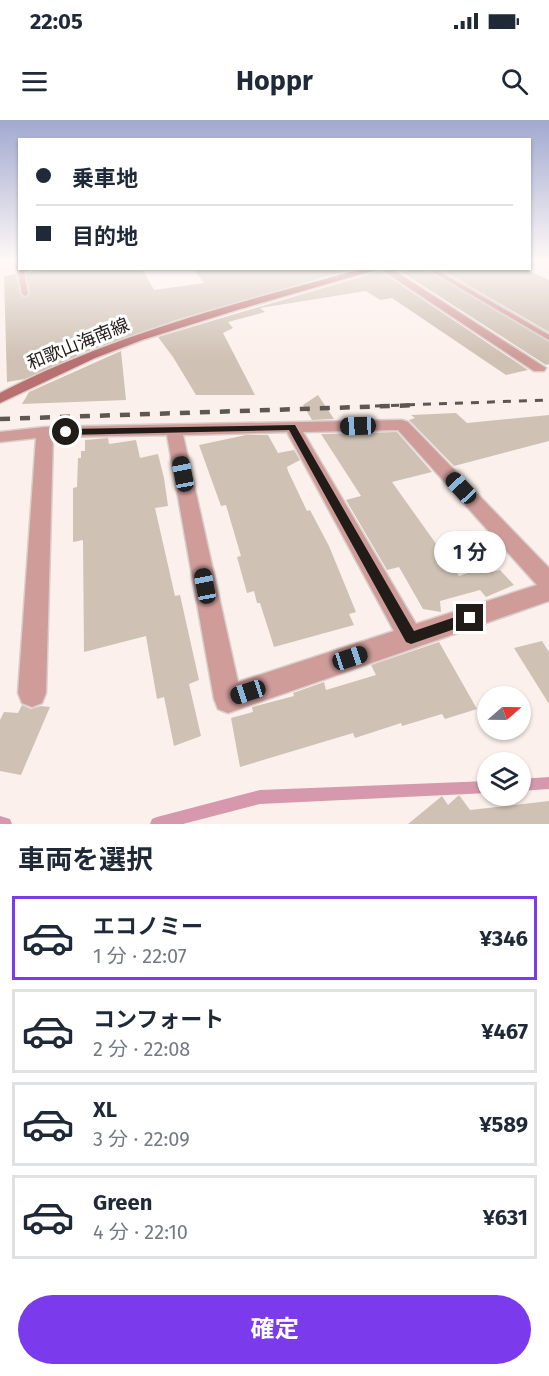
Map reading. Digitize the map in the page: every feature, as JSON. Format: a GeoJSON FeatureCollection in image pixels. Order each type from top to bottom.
{"type":"FeatureCollection","features":[{"type":"Feature","properties":{"kind":"main road","name":"和歌山海南線"},"geometry":{"type":"LineString","coordinates":[[0,399],[35,379],[163,330],[294,292]]}},
{"type":"Feature","properties":{"kind":"street"},"geometry":{"type":"LineString","coordinates":[[419,292],[539,368]]}},
{"type":"Feature","properties":{"kind":"street"},"geometry":{"type":"LineString","coordinates":[[0,437],[45,432],[402,425],[549,583]]}},
{"type":"Feature","properties":{"kind":"street"},"geometry":{"type":"LineString","coordinates":[[292,427],[411,638]]}},
{"type":"Feature","properties":{"kind":"street"},"geometry":{"type":"LineString","coordinates":[[174,430],[228,699],[549,591]]}},
{"type":"Feature","properties":{"kind":"street"},"geometry":{"type":"LineString","coordinates":[[32,693],[45,432]]}},
{"type":"Feature","properties":{"kind":"lane"},"geometry":{"type":"LineString","coordinates":[[469,292],[549,338]]}},
{"type":"Feature","properties":{"kind":"building"},"geometry":{"type":"Polygon","coordinates":[[[4,292],[20,292],[26,298],[30,292],[273,292],[179,319],[88,351],[25,379],[7,382],[4,292]]]}},
{"type":"Feature","properties":{"kind":"building"},"geometry":{"type":"Polygon","coordinates":[[[310,292],[361,292],[260,308],[265,312],[228,322],[233,328],[223,333],[255,395],[196,395],[158,337],[310,292]]]}},
{"type":"Feature","properties":{"kind":"building"},"geometry":{"type":"Polygon","coordinates":[[[367,292],[411,292],[528,370],[506,375],[392,298],[380,300],[367,292]]]}},
{"type":"Feature","properties":{"kind":"building"},"geometry":{"type":"Polygon","coordinates":[[[432,292],[464,292],[549,342],[549,364],[546,365],[432,292]]]}},
{"type":"Feature","properties":{"kind":"building"},"geometry":{"type":"Polygon","coordinates":[[[479,292],[549,292],[549,332],[479,292]]]}},
{"type":"Feature","properties":{"kind":"building"},"geometry":{"type":"Polygon","coordinates":[[[121,351],[126,400],[22,404],[29,392],[121,351]]]}},
{"type":"Feature","properties":{"kind":"building"},"geometry":{"type":"Polygon","coordinates":[[[318,395],[334,419],[312,420],[303,405],[318,395]]]}},
{"type":"Feature","properties":{"kind":"building"},"geometry":{"type":"Polygon","coordinates":[[[456,413],[467,423],[549,415],[549,441],[454,466],[409,420],[415,418],[411,415],[456,413]]]}},
{"type":"Feature","properties":{"kind":"building"},"geometry":{"type":"Polygon","coordinates":[[[397,432],[432,472],[392,482],[459,576],[487,566],[493,572],[500,570],[514,585],[486,597],[480,590],[440,601],[441,612],[423,609],[399,567],[387,570],[346,500],[361,496],[321,434],[397,432]]]}},
{"type":"Feature","properties":{"kind":"building"},"geometry":{"type":"Polygon","coordinates":[[[246,435],[268,435],[278,453],[294,450],[300,460],[287,467],[288,471],[307,511],[310,510],[329,546],[356,612],[349,614],[354,625],[274,647],[254,591],[247,593],[237,557],[241,556],[226,505],[221,506],[199,445],[246,435]]]}},
{"type":"Feature","properties":{"kind":"building"},"geometry":{"type":"Polygon","coordinates":[[[108,438],[109,444],[136,440],[140,458],[158,454],[164,478],[168,506],[155,508],[175,596],[180,595],[199,680],[189,684],[201,736],[174,746],[164,697],[157,699],[146,636],[84,652],[83,540],[73,542],[73,488],[77,487],[78,458],[81,458],[81,451],[85,451],[85,440],[108,438]]]}},
{"type":"Feature","properties":{"kind":"building"},"geometry":{"type":"Polygon","coordinates":[[[542,641],[549,652],[549,704],[514,648],[542,641]]]}},
{"type":"Feature","properties":{"kind":"building"},"geometry":{"type":"Polygon","coordinates":[[[439,642],[477,709],[445,719],[442,714],[402,726],[401,723],[355,738],[353,733],[240,767],[231,718],[253,712],[252,707],[294,696],[293,693],[324,682],[326,690],[376,675],[371,665],[439,642]]]}},
{"type":"Feature","properties":{"kind":"building"},"geometry":{"type":"Polygon","coordinates":[[[22,705],[31,709],[41,706],[50,707],[21,775],[0,771],[0,720],[4,712],[18,713],[22,705]]]}},
{"type":"Feature","properties":{"kind":"building"},"geometry":{"type":"Polygon","coordinates":[[[459,795],[470,810],[531,806],[531,803],[549,801],[549,824],[408,824],[442,796],[448,805],[459,795]]]}},
{"type":"Feature","properties":{"kind":"waterway"},"geometry":{"type":"LineString","coordinates":[[531,784],[549,783]]}},
{"type":"Feature","properties":{"kind":"waterway"},"geometry":{"type":"LineString","coordinates":[[157,824],[260,797],[477,787]]}},
{"type":"Feature","properties":{"kind":"waterway"},"geometry":{"type":"LineString","coordinates":[[0,823],[5,824]]}},
{"type":"Feature","properties":{"kind":"railway"},"geometry":{"type":"LineString","coordinates":[[375,406],[549,400]]}},
{"type":"Feature","properties":{"kind":"railway"},"geometry":{"type":"LineString","coordinates":[[0,419],[419,405]]}},
{"type":"Feature","properties":{"kind":"route"},"geometry":{"type":"LineString","coordinates":[[66,432],[292,427],[411,638],[470,618]]}}]}
